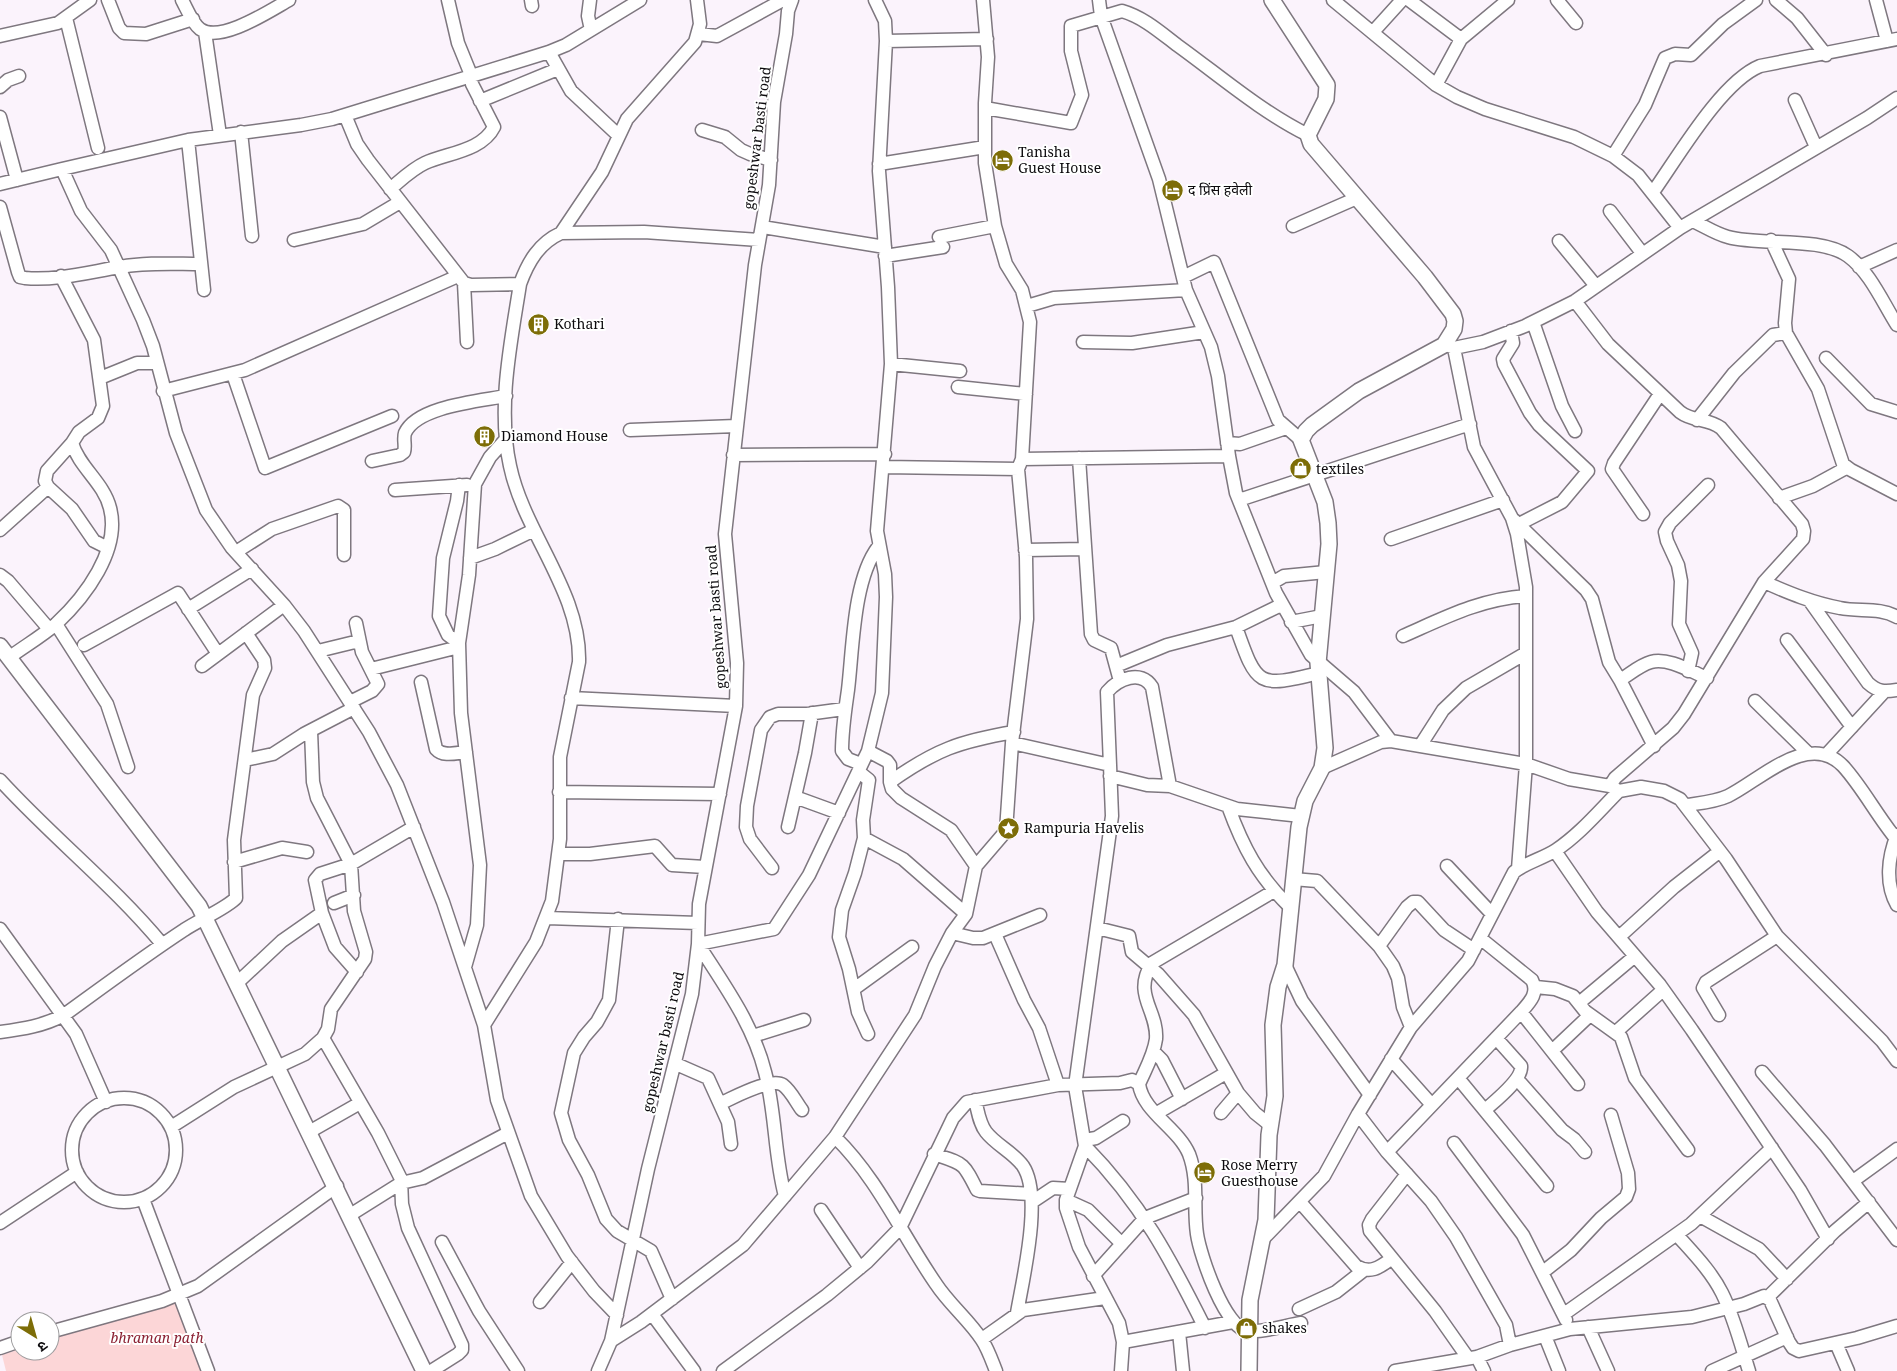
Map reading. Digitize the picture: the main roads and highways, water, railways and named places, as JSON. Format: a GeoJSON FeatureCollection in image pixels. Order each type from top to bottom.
{"type":"FeatureCollection","features":[{"type":"Feature","properties":{"kind":"place","name":"Tanisha Guest House"},"geometry":{"type":"Point","coordinates":[1002,160]}},
{"type":"Feature","properties":{"kind":"place","name":"द प्रिंस हवेली"},"geometry":{"type":"Point","coordinates":[1172,190]}},
{"type":"Feature","properties":{"kind":"place","name":"Kothari"},"geometry":{"type":"Point","coordinates":[538,324]}},
{"type":"Feature","properties":{"kind":"place","name":"Diamond House"},"geometry":{"type":"Point","coordinates":[485,436]}},
{"type":"Feature","properties":{"kind":"place","name":"textiles"},"geometry":{"type":"Point","coordinates":[1300,469]}},
{"type":"Feature","properties":{"kind":"place","name":"Rampuria Havelis"},"geometry":{"type":"Point","coordinates":[1008,828]}},
{"type":"Feature","properties":{"kind":"place","name":"Rose Merry Guesthouse"},"geometry":{"type":"Point","coordinates":[1205,1173]}},
{"type":"Feature","properties":{"kind":"place","name":"shakes"},"geometry":{"type":"Point","coordinates":[1246,1328]}},
{"type":"Feature","properties":{"kind":"park label","name":"bhraman path"},"geometry":{"type":"Point","coordinates":[157,1338]}}]}
